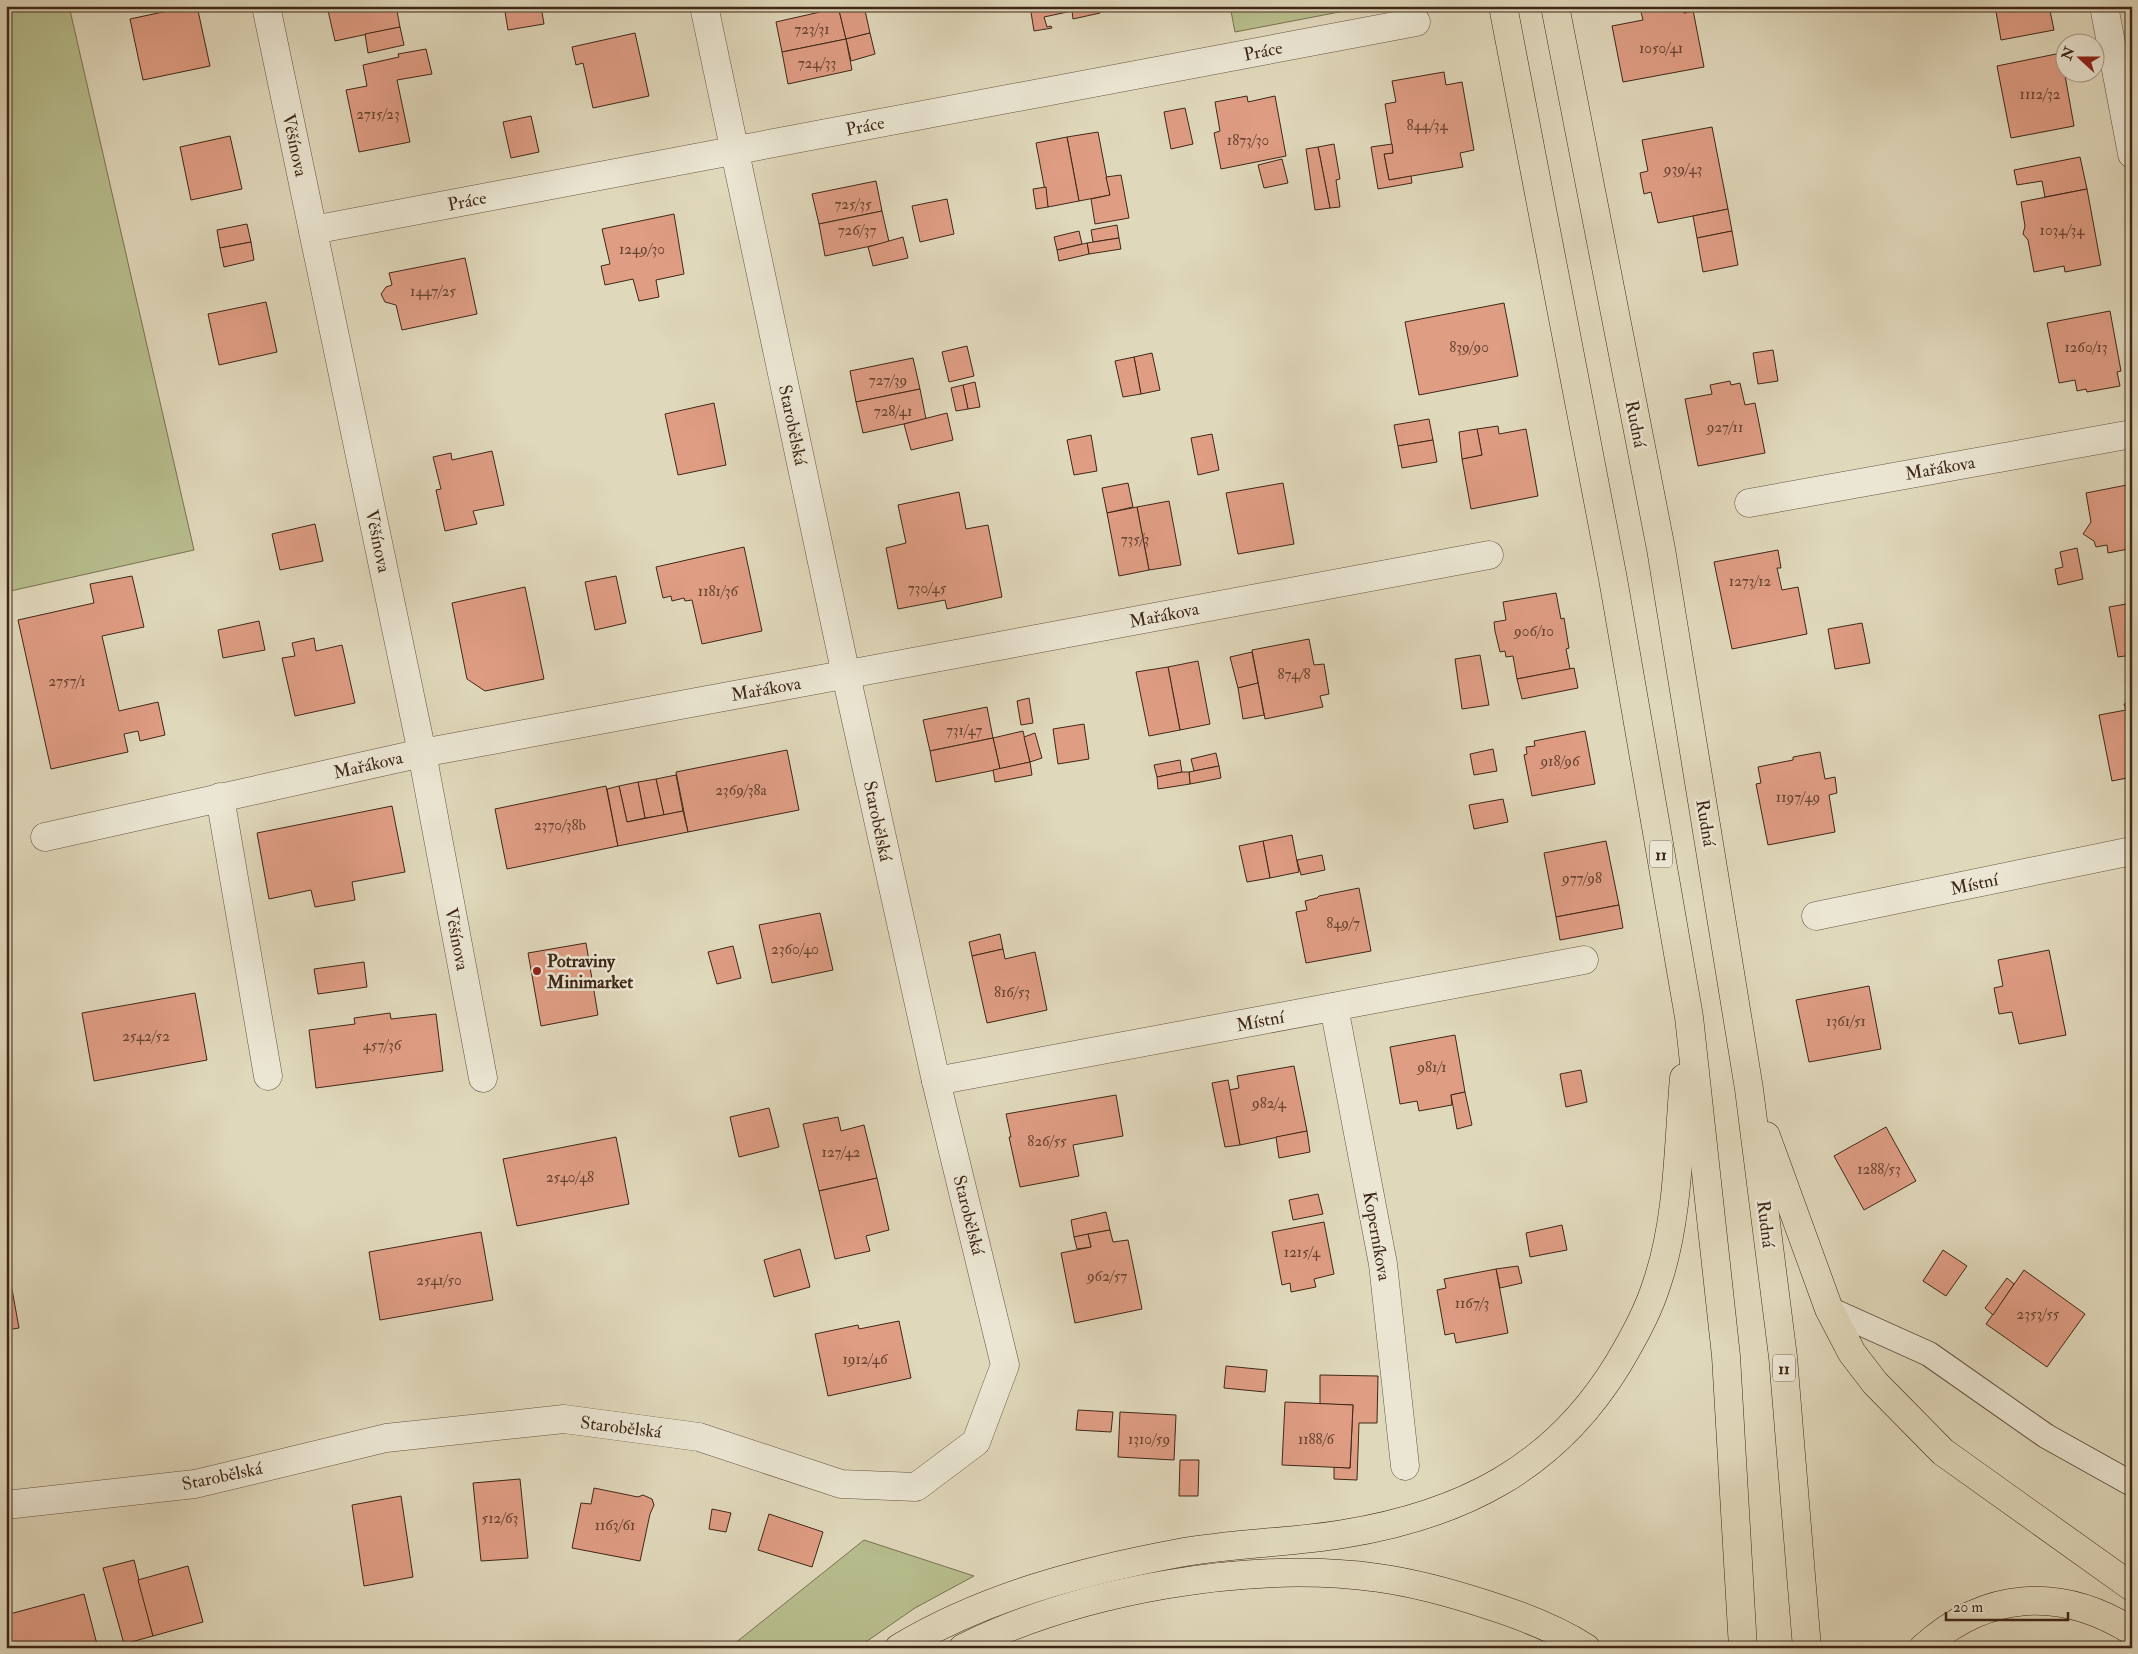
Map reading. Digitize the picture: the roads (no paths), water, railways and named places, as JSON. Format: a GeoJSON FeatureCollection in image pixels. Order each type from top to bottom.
{"type":"FeatureCollection","features":[{"type":"Feature","properties":{"kind":"highway","name":"11"},"geometry":{"type":"LineString","coordinates":[[1503,6],[1613,579],[1690,1017],[1726,1356],[1743,1648]]}},
{"type":"Feature","properties":{"kind":"highway","name":"Rudná"},"geometry":{"type":"LineString","coordinates":[[1555,6],[1661,550],[1749,1089],[1783,1357],[1807,1648]]}},
{"type":"Feature","properties":{"kind":"highway"},"geometry":{"type":"LineString","coordinates":[[899,1648],[928,1630],[975,1608],[1104,1568],[1182,1553],[1340,1535],[1413,1520],[1473,1497],[1498,1484],[1538,1457],[1573,1424],[1609,1380],[1636,1333],[1659,1279],[1672,1212],[1690,1017]]}},
{"type":"Feature","properties":{"kind":"highway"},"geometry":{"type":"LineString","coordinates":[[1749,1089],[1829,1310],[1852,1353],[1874,1383],[1943,1452],[2132,1587]]}},
{"type":"Feature","properties":{"kind":"highway"},"geometry":{"type":"LineString","coordinates":[[963,1648],[1010,1627],[1114,1596],[1220,1578],[1290,1573],[1378,1578],[1442,1591],[1538,1623],[1586,1648]]}},
{"type":"Feature","properties":{"kind":"highway"},"geometry":{"type":"LineString","coordinates":[[1923,1648],[1949,1626],[1974,1612],[2004,1603],[2019,1601],[2042,1601],[2074,1605],[2107,1617],[2132,1631]]}},
{"type":"Feature","properties":{"kind":"street","name":"Věšínova"},"geometry":{"type":"LineString","coordinates":[[266,6],[422,752],[483,1078]]}},
{"type":"Feature","properties":{"kind":"street","name":"Starobělská"},"geometry":{"type":"LineString","coordinates":[[6,1505],[196,1484],[386,1438],[564,1419],[699,1437],[842,1484],[916,1487],[976,1442],[1005,1365],[936,1081],[846,675],[704,6]]}},
{"type":"Feature","properties":{"kind":"street"},"geometry":{"type":"LineString","coordinates":[[2104,6],[2132,154]]}},
{"type":"Feature","properties":{"kind":"street","name":"Práce"},"geometry":{"type":"LineString","coordinates":[[313,230],[1416,22]]}},
{"type":"Feature","properties":{"kind":"street","name":"Mařákova"},"geometry":{"type":"LineString","coordinates":[[1749,503],[2132,434]]}},
{"type":"Feature","properties":{"kind":"street","name":"Mařákova"},"geometry":{"type":"LineString","coordinates":[[45,837],[422,752],[1489,555]]}},
{"type":"Feature","properties":{"kind":"street"},"geometry":{"type":"LineString","coordinates":[[220,798],[268,1076]]}},
{"type":"Feature","properties":{"kind":"street","name":"Místní"},"geometry":{"type":"LineString","coordinates":[[1816,916],[2132,852]]}},
{"type":"Feature","properties":{"kind":"street","name":"Místní"},"geometry":{"type":"LineString","coordinates":[[936,1081],[1584,960]]}},
{"type":"Feature","properties":{"kind":"street","name":"Koperníkova"},"geometry":{"type":"LineString","coordinates":[[1334,1007],[1383,1264],[1406,1466]]}},
{"type":"Feature","properties":{"kind":"lane"},"geometry":{"type":"LineString","coordinates":[[1829,1310],[1928,1354],[2046,1436],[2132,1484]]}},
{"type":"Feature","properties":{"kind":"place","name":"Potraviny Minimarket"},"geometry":{"type":"Point","coordinates":[537,971]}}]}
